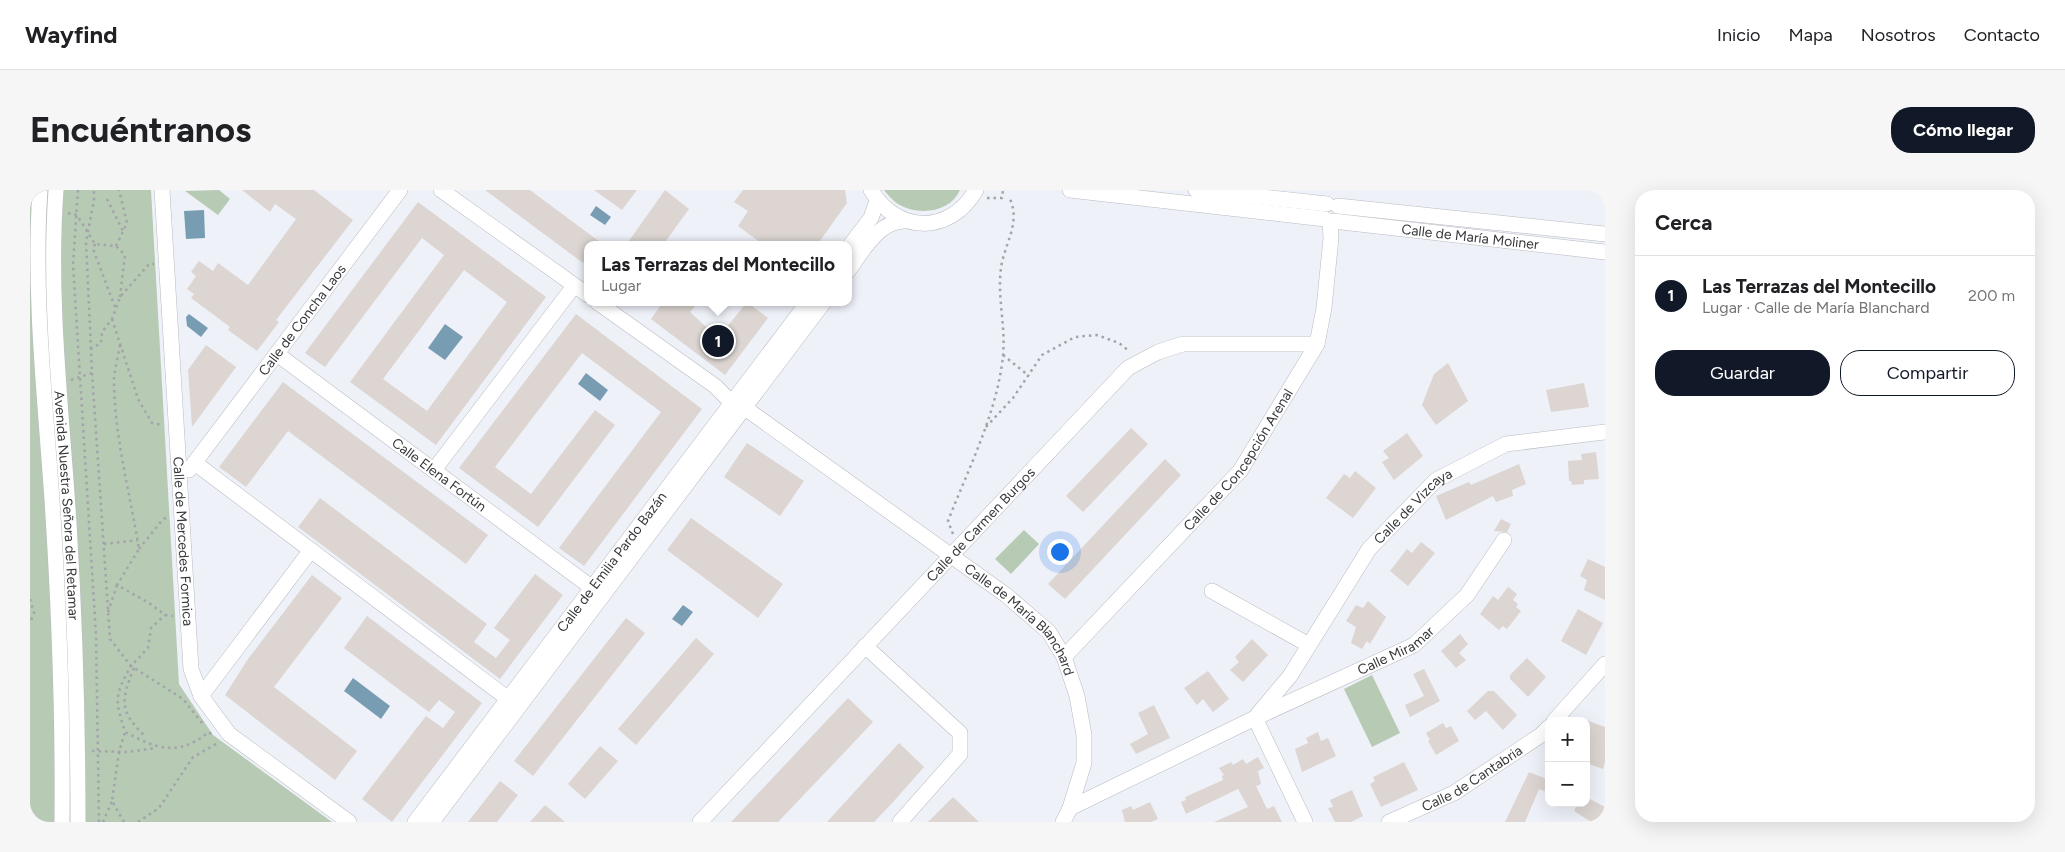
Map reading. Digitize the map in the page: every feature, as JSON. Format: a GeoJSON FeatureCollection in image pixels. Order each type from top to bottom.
{"type":"FeatureCollection","features":[{"type":"Feature","properties":{"kind":"street","name":"Avenida Nuestra Señora del Retamar"},"geometry":{"type":"LineString","coordinates":[[40,190],[38,246],[44,384],[60,630],[62,822]]}},
{"type":"Feature","properties":{"kind":"street","name":"Avenida Nuestra Señora del Retamar"},"geometry":{"type":"LineString","coordinates":[[56,190],[53,289],[70,542],[78,751],[78,822]]}},
{"type":"Feature","properties":{"kind":"street","name":"Calle de Mercedes Formica"},"geometry":{"type":"LineString","coordinates":[[162,190],[191,669],[201,696],[224,738],[349,822]]}},
{"type":"Feature","properties":{"kind":"street","name":"Calle de Concha Laos"},"geometry":{"type":"LineString","coordinates":[[181,482],[400,190]]}},
{"type":"Feature","properties":{"kind":"street"},"geometry":{"type":"LineString","coordinates":[[441,190],[584,293]]}},
{"type":"Feature","properties":{"kind":"street"},"geometry":{"type":"LineString","coordinates":[[852,266],[883,228],[898,221],[922,224],[938,222],[954,216],[966,205],[976,190]]}},
{"type":"Feature","properties":{"kind":"street","name":"Calle de María Moliner"},"geometry":{"type":"LineString","coordinates":[[1070,190],[1331,209],[1605,234]]}},
{"type":"Feature","properties":{"kind":"street","name":"Calle de María Moliner"},"geometry":{"type":"LineString","coordinates":[[1196,190],[1605,252]]}},
{"type":"Feature","properties":{"kind":"street"},"geometry":{"type":"LineString","coordinates":[[874,196],[890,213],[905,221]]}},
{"type":"Feature","properties":{"kind":"street"},"geometry":{"type":"LineString","coordinates":[[852,243],[871,218],[874,196]]}},
{"type":"Feature","properties":{"kind":"street","name":"Calle de Concepción Arenal"},"geometry":{"type":"LineString","coordinates":[[1064,657],[1240,471],[1317,344],[1324,308],[1331,238],[1331,209]]}},
{"type":"Feature","properties":{"kind":"street"},"geometry":{"type":"LineString","coordinates":[[434,470],[574,286]]}},
{"type":"Feature","properties":{"kind":"street"},"geometry":{"type":"LineString","coordinates":[[604,306],[715,386],[731,402],[730,415],[722,427],[714,449]]}},
{"type":"Feature","properties":{"kind":"street","name":"Calle de Emilia Pardo Bazán"},"geometry":{"type":"LineString","coordinates":[[432,822],[731,402],[805,306]]}},
{"type":"Feature","properties":{"kind":"street","name":"Calle de Emilia Pardo Bazán"},"geometry":{"type":"LineString","coordinates":[[415,822],[507,698],[714,449],[821,306]]}},
{"type":"Feature","properties":{"kind":"street","name":"Calle de Carmen Burgos"},"geometry":{"type":"LineString","coordinates":[[700,822],[1128,368],[1158,352],[1183,344],[1317,344]]}},
{"type":"Feature","properties":{"kind":"street","name":"Calle Elena Fortún"},"geometry":{"type":"LineString","coordinates":[[277,354],[597,592]]}},
{"type":"Feature","properties":{"kind":"street","name":"Calle de María Blanchard"},"geometry":{"type":"LineString","coordinates":[[745,408],[1006,595],[1049,632],[1064,657],[1077,696],[1084,735],[1084,763],[1070,808],[1063,822]]}},
{"type":"Feature","properties":{"kind":"street","name":"Calle de Vizcaya"},"geometry":{"type":"LineString","coordinates":[[1070,808],[1255,718],[1290,676],[1369,549],[1436,480],[1506,444],[1605,432]]}},
{"type":"Feature","properties":{"kind":"street"},"geometry":{"type":"LineString","coordinates":[[178,433],[200,456],[310,550],[507,698]]}},
{"type":"Feature","properties":{"kind":"street","name":"Calle Miramar"},"geometry":{"type":"LineString","coordinates":[[1255,718],[1414,645],[1467,595],[1504,540]]}},
{"type":"Feature","properties":{"kind":"street"},"geometry":{"type":"LineString","coordinates":[[201,696],[310,550]]}},
{"type":"Feature","properties":{"kind":"street"},"geometry":{"type":"LineString","coordinates":[[1212,591],[1308,645]]}},
{"type":"Feature","properties":{"kind":"street"},"geometry":{"type":"LineString","coordinates":[[865,646],[960,733],[960,754],[900,822]]}},
{"type":"Feature","properties":{"kind":"street"},"geometry":{"type":"LineString","coordinates":[[1558,717],[1605,664]]}},
{"type":"Feature","properties":{"kind":"street"},"geometry":{"type":"LineString","coordinates":[[1290,676],[1304,695]]}},
{"type":"Feature","properties":{"kind":"street"},"geometry":{"type":"LineString","coordinates":[[1255,718],[1306,822]]}},
{"type":"Feature","properties":{"kind":"street","name":"Calle de Cantabria"},"geometry":{"type":"LineString","coordinates":[[1390,822],[1454,793],[1541,736],[1545,731]]}},
{"type":"Feature","properties":{"kind":"path"},"geometry":{"type":"LineString","coordinates":[[78,190],[73,264],[96,635],[101,822]]}},
{"type":"Feature","properties":{"kind":"path"},"geometry":{"type":"LineString","coordinates":[[94,190],[94,200],[86,242],[90,349],[110,639],[131,666],[183,699],[209,732],[224,738]]}},
{"type":"Feature","properties":{"kind":"path"},"geometry":{"type":"LineString","coordinates":[[116,246],[126,223],[119,190]]}},
{"type":"Feature","properties":{"kind":"path"},"geometry":{"type":"LineString","coordinates":[[107,198],[123,231]]}},
{"type":"Feature","properties":{"kind":"path"},"geometry":{"type":"LineString","coordinates":[[961,544],[952,532],[948,521],[986,428],[1003,355],[1001,269],[1013,228],[1014,209],[1010,199]]}},
{"type":"Feature","properties":{"kind":"path"},"geometry":{"type":"LineString","coordinates":[[54,212],[76,214]]}},
{"type":"Feature","properties":{"kind":"path"},"geometry":{"type":"LineString","coordinates":[[76,214],[95,244],[93,250],[116,309]]}},
{"type":"Feature","properties":{"kind":"path"},"geometry":{"type":"LineString","coordinates":[[90,349],[101,343],[102,332],[116,309],[120,297],[125,255],[116,246],[95,244]]}},
{"type":"Feature","properties":{"kind":"path"},"geometry":{"type":"LineString","coordinates":[[120,297],[149,264],[167,263]]}},
{"type":"Feature","properties":{"kind":"path"},"geometry":{"type":"LineString","coordinates":[[112,318],[138,399],[152,423],[178,433]]}},
{"type":"Feature","properties":{"kind":"path"},"geometry":{"type":"LineString","coordinates":[[986,428],[1013,398],[1042,355],[1075,337],[1097,335],[1119,343],[1140,362]]}},
{"type":"Feature","properties":{"kind":"path"},"geometry":{"type":"LineString","coordinates":[[120,345],[114,378],[124,475],[139,549]]}},
{"type":"Feature","properties":{"kind":"path"},"geometry":{"type":"LineString","coordinates":[[1003,355],[1029,376]]}},
{"type":"Feature","properties":{"kind":"path"},"geometry":{"type":"LineString","coordinates":[[58,382],[92,374]]}},
{"type":"Feature","properties":{"kind":"path"},"geometry":{"type":"LineString","coordinates":[[108,613],[117,585],[139,549],[163,520],[182,512]]}},
{"type":"Feature","properties":{"kind":"path"},"geometry":{"type":"LineString","coordinates":[[104,544],[138,540]]}},
{"type":"Feature","properties":{"kind":"path"},"geometry":{"type":"LineString","coordinates":[[117,585],[150,602],[165,615],[188,617]]}},
{"type":"Feature","properties":{"kind":"path"},"geometry":{"type":"LineString","coordinates":[[30,600],[34,613],[30,623]]}},
{"type":"Feature","properties":{"kind":"path"},"geometry":{"type":"LineString","coordinates":[[101,822],[112,801],[119,752],[125,732],[116,705],[121,684],[131,666],[148,648],[151,628],[165,615]]}},
{"type":"Feature","properties":{"kind":"path"},"geometry":{"type":"LineString","coordinates":[[134,668],[126,688],[125,701],[128,720],[144,735]]}},
{"type":"Feature","properties":{"kind":"path"},"geometry":{"type":"LineString","coordinates":[[125,732],[152,747],[179,749],[209,732]]}},
{"type":"Feature","properties":{"kind":"path"},"geometry":{"type":"LineString","coordinates":[[138,822],[159,808],[193,757],[224,738]]}},
{"type":"Feature","properties":{"kind":"path"},"geometry":{"type":"LineString","coordinates":[[98,751],[119,752],[163,748]]}},
{"type":"Feature","properties":{"kind":"path"},"geometry":{"type":"LineString","coordinates":[[112,801],[124,822]]}},
{"type":"Feature","properties":{"kind":"green space"},"geometry":{"type":"Polygon","coordinates":[[[30,190],[151,190],[179,684],[213,735],[332,822],[30,822],[30,190]]]}},
{"type":"Feature","properties":{"kind":"green space"},"geometry":{"type":"Polygon","coordinates":[[[219,190],[230,199],[218,215],[185,191],[219,190]]]}},
{"type":"Feature","properties":{"kind":"green space"},"geometry":{"type":"Polygon","coordinates":[[[884,190],[960,190],[949,204],[941,208],[924,211],[906,208],[898,204],[884,190]]]}},
{"type":"Feature","properties":{"kind":"green space"},"geometry":{"type":"Polygon","coordinates":[[[1024,530],[1039,544],[1011,574],[995,559],[1024,530]]]}},
{"type":"Feature","properties":{"kind":"green space"},"geometry":{"type":"Polygon","coordinates":[[[1372,675],[1400,733],[1372,747],[1344,689],[1372,675]]]}},
{"type":"Feature","properties":{"kind":"water"},"geometry":{"type":"Polygon","coordinates":[[[596,206],[611,217],[605,225],[590,215],[596,206]]]}},
{"type":"Feature","properties":{"kind":"water"},"geometry":{"type":"Polygon","coordinates":[[[204,210],[205,238],[186,239],[184,211],[204,210]]]}},
{"type":"Feature","properties":{"kind":"water"},"geometry":{"type":"Polygon","coordinates":[[[189,314],[208,328],[201,337],[187,326],[186,317],[189,314]]]}},
{"type":"Feature","properties":{"kind":"water"},"geometry":{"type":"Polygon","coordinates":[[[445,324],[463,337],[445,360],[428,348],[445,324]]]}},
{"type":"Feature","properties":{"kind":"water"},"geometry":{"type":"Polygon","coordinates":[[[586,373],[608,390],[600,401],[578,384],[586,373]]]}},
{"type":"Feature","properties":{"kind":"water"},"geometry":{"type":"Polygon","coordinates":[[[683,605],[693,612],[682,626],[672,619],[683,605]]]}},
{"type":"Feature","properties":{"kind":"water"},"geometry":{"type":"Polygon","coordinates":[[[353,678],[390,706],[381,719],[344,691],[353,678]]]}},
{"type":"Feature","properties":{"kind":"building"},"geometry":{"type":"Polygon","coordinates":[[[242,190],[314,190],[353,220],[276,320],[279,322],[257,351],[228,330],[230,327],[191,298],[194,294],[187,289],[196,276],[191,272],[199,261],[213,271],[218,263],[248,285],[296,219],[275,204],[270,212],[242,190]]]}},
{"type":"Feature","properties":{"kind":"building"},"geometry":{"type":"Polygon","coordinates":[[[485,190],[530,190],[599,241],[584,241],[583,263],[485,190]]]}},
{"type":"Feature","properties":{"kind":"building"},"geometry":{"type":"Polygon","coordinates":[[[594,190],[637,190],[622,210],[594,190]]]}},
{"type":"Feature","properties":{"kind":"building"},"geometry":{"type":"Polygon","coordinates":[[[665,190],[689,209],[666,241],[629,241],[665,190]]]}},
{"type":"Feature","properties":{"kind":"building"},"geometry":{"type":"Polygon","coordinates":[[[743,190],[845,190],[847,203],[820,241],[759,241],[738,226],[748,211],[734,202],[743,190]]]}},
{"type":"Feature","properties":{"kind":"building"},"geometry":{"type":"Polygon","coordinates":[[[418,202],[546,297],[436,445],[350,382],[444,255],[422,238],[325,367],[305,353],[418,202]],[[464,270],[383,379],[427,411],[507,302],[464,270]]]}},
{"type":"Feature","properties":{"kind":"building"},"geometry":{"type":"Polygon","coordinates":[[[660,306],[695,306],[690,312],[718,338],[744,306],[752,306],[768,318],[725,375],[651,319],[660,306]]]}},
{"type":"Feature","properties":{"kind":"building"},"geometry":{"type":"Polygon","coordinates":[[[576,314],[702,409],[584,566],[559,548],[661,412],[582,353],[495,467],[531,494],[595,410],[615,425],[538,527],[459,468],[576,314]]]}},
{"type":"Feature","properties":{"kind":"building"},"geometry":{"type":"Polygon","coordinates":[[[206,345],[236,367],[192,427],[188,370],[206,345]]]}},
{"type":"Feature","properties":{"kind":"building"},"geometry":{"type":"Polygon","coordinates":[[[1448,363],[1468,401],[1436,425],[1422,405],[1434,374],[1448,363]]]}},
{"type":"Feature","properties":{"kind":"building"},"geometry":{"type":"Polygon","coordinates":[[[283,382],[488,535],[466,564],[288,431],[246,487],[219,467],[283,382]]]}},
{"type":"Feature","properties":{"kind":"building"},"geometry":{"type":"Polygon","coordinates":[[[1584,383],[1589,407],[1551,412],[1546,390],[1584,383]]]}},
{"type":"Feature","properties":{"kind":"building"},"geometry":{"type":"Polygon","coordinates":[[[1131,428],[1148,444],[1083,512],[1066,496],[1131,428]]]}},
{"type":"Feature","properties":{"kind":"building"},"geometry":{"type":"Polygon","coordinates":[[[1407,433],[1423,456],[1394,480],[1382,462],[1389,458],[1383,451],[1407,433]]]}},
{"type":"Feature","properties":{"kind":"building"},"geometry":{"type":"Polygon","coordinates":[[[747,443],[804,481],[780,516],[724,477],[747,443]]]}},
{"type":"Feature","properties":{"kind":"building"},"geometry":{"type":"Polygon","coordinates":[[[1596,452],[1599,479],[1584,480],[1584,484],[1572,485],[1571,481],[1569,481],[1568,461],[1582,460],[1581,454],[1596,452]]]}},
{"type":"Feature","properties":{"kind":"building"},"geometry":{"type":"Polygon","coordinates":[[[1165,459],[1181,475],[1065,599],[1048,584],[1165,459]]]}},
{"type":"Feature","properties":{"kind":"building"},"geometry":{"type":"Polygon","coordinates":[[[1519,464],[1526,484],[1512,490],[1513,496],[1496,502],[1493,496],[1446,520],[1436,496],[1469,482],[1471,485],[1519,464]]]}},
{"type":"Feature","properties":{"kind":"building"},"geometry":{"type":"Polygon","coordinates":[[[1355,471],[1376,488],[1353,518],[1326,498],[1344,474],[1350,478],[1355,471]]]}},
{"type":"Feature","properties":{"kind":"building"},"geometry":{"type":"Polygon","coordinates":[[[320,498],[487,624],[474,642],[496,658],[510,640],[494,628],[535,574],[563,595],[500,679],[298,527],[320,498]]]}},
{"type":"Feature","properties":{"kind":"building"},"geometry":{"type":"Polygon","coordinates":[[[691,518],[783,584],[758,618],[667,550],[691,518]]]}},
{"type":"Feature","properties":{"kind":"building"},"geometry":{"type":"Polygon","coordinates":[[[1501,519],[1511,524],[1507,532],[1494,531],[1501,519]]]}},
{"type":"Feature","properties":{"kind":"building"},"geometry":{"type":"Polygon","coordinates":[[[1421,542],[1435,553],[1408,586],[1390,571],[1407,549],[1412,553],[1421,542]]]}},
{"type":"Feature","properties":{"kind":"building"},"geometry":{"type":"Polygon","coordinates":[[[1588,559],[1605,567],[1605,600],[1584,590],[1587,580],[1580,576],[1588,559]]]}},
{"type":"Feature","properties":{"kind":"building"},"geometry":{"type":"Polygon","coordinates":[[[312,575],[342,598],[274,687],[357,751],[335,780],[225,695],[248,659],[312,575]]]}},
{"type":"Feature","properties":{"kind":"building"},"geometry":{"type":"Polygon","coordinates":[[[1508,587],[1517,594],[1513,600],[1518,604],[1516,607],[1521,611],[1507,629],[1503,626],[1499,630],[1480,614],[1493,596],[1498,600],[1508,587]]]}},
{"type":"Feature","properties":{"kind":"building"},"geometry":{"type":"Polygon","coordinates":[[[1368,601],[1386,617],[1370,644],[1367,641],[1362,649],[1351,643],[1356,627],[1346,621],[1356,605],[1363,608],[1368,601]]]}},
{"type":"Feature","properties":{"kind":"building"},"geometry":{"type":"Polygon","coordinates":[[[1578,609],[1603,623],[1586,655],[1561,641],[1578,609]]]}},
{"type":"Feature","properties":{"kind":"building"},"geometry":{"type":"Polygon","coordinates":[[[367,616],[482,703],[392,822],[362,799],[426,716],[443,728],[455,712],[439,700],[429,712],[344,648],[367,616]]]}},
{"type":"Feature","properties":{"kind":"building"},"geometry":{"type":"Polygon","coordinates":[[[626,618],[645,633],[533,776],[514,761],[626,618]]]}},
{"type":"Feature","properties":{"kind":"building"},"geometry":{"type":"Polygon","coordinates":[[[1460,634],[1468,644],[1459,653],[1466,660],[1456,668],[1441,651],[1460,634]]]}},
{"type":"Feature","properties":{"kind":"building"},"geometry":{"type":"Polygon","coordinates":[[[696,638],[714,654],[636,745],[618,729],[696,638]]]}},
{"type":"Feature","properties":{"kind":"building"},"geometry":{"type":"Polygon","coordinates":[[[1252,639],[1268,655],[1243,682],[1230,670],[1239,662],[1235,657],[1252,639]]]}},
{"type":"Feature","properties":{"kind":"building"},"geometry":{"type":"Polygon","coordinates":[[[1527,658],[1546,677],[1528,697],[1510,679],[1510,675],[1527,658]]]}},
{"type":"Feature","properties":{"kind":"building"},"geometry":{"type":"Polygon","coordinates":[[[1424,669],[1440,701],[1410,717],[1405,705],[1424,696],[1413,674],[1424,669]]]}},
{"type":"Feature","properties":{"kind":"building"},"geometry":{"type":"Polygon","coordinates":[[[1208,671],[1229,699],[1213,712],[1203,699],[1197,705],[1184,688],[1208,671]]]}},
{"type":"Feature","properties":{"kind":"building"},"geometry":{"type":"Polygon","coordinates":[[[1488,691],[1494,691],[1517,715],[1503,730],[1486,711],[1475,720],[1467,711],[1488,691]]]}},
{"type":"Feature","properties":{"kind":"building"},"geometry":{"type":"Polygon","coordinates":[[[848,698],[873,722],[840,757],[778,822],[731,822],[848,698]]]}},
{"type":"Feature","properties":{"kind":"building"},"geometry":{"type":"Polygon","coordinates":[[[1154,705],[1170,738],[1136,754],[1130,744],[1148,734],[1138,713],[1154,705]]]}},
{"type":"Feature","properties":{"kind":"building"},"geometry":{"type":"Polygon","coordinates":[[[1590,721],[1605,727],[1605,762],[1603,769],[1590,764],[1590,721]]]}},
{"type":"Feature","properties":{"kind":"building"},"geometry":{"type":"Polygon","coordinates":[[[1443,723],[1446,728],[1451,726],[1459,741],[1436,755],[1426,733],[1443,723]]]}},
{"type":"Feature","properties":{"kind":"building"},"geometry":{"type":"Polygon","coordinates":[[[1318,732],[1321,741],[1328,738],[1336,756],[1302,772],[1295,749],[1308,743],[1306,738],[1318,732]]]}},
{"type":"Feature","properties":{"kind":"building"},"geometry":{"type":"Polygon","coordinates":[[[899,743],[924,767],[894,801],[874,822],[827,822],[899,743]]]}},
{"type":"Feature","properties":{"kind":"building"},"geometry":{"type":"Polygon","coordinates":[[[600,746],[618,761],[585,799],[568,784],[600,746]]]}},
{"type":"Feature","properties":{"kind":"building"},"geometry":{"type":"Polygon","coordinates":[[[1258,757],[1264,768],[1258,771],[1261,784],[1256,786],[1267,809],[1274,806],[1282,822],[1214,822],[1248,807],[1238,789],[1186,814],[1181,802],[1186,800],[1185,797],[1223,780],[1222,776],[1224,775],[1219,768],[1231,762],[1233,765],[1243,759],[1246,764],[1258,757]]]}},
{"type":"Feature","properties":{"kind":"building"},"geometry":{"type":"Polygon","coordinates":[[[1404,762],[1418,790],[1381,807],[1370,784],[1375,781],[1373,777],[1404,762]]]}},
{"type":"Feature","properties":{"kind":"building"},"geometry":{"type":"Polygon","coordinates":[[[1529,772],[1545,778],[1545,791],[1539,789],[1525,822],[1505,822],[1529,772]]]}},
{"type":"Feature","properties":{"kind":"building"},"geometry":{"type":"Polygon","coordinates":[[[500,781],[518,795],[497,822],[468,822],[500,781]]]}},
{"type":"Feature","properties":{"kind":"building"},"geometry":{"type":"Polygon","coordinates":[[[1352,790],[1363,816],[1351,822],[1335,822],[1328,808],[1333,807],[1330,800],[1352,790]]]}},
{"type":"Feature","properties":{"kind":"building"},"geometry":{"type":"Polygon","coordinates":[[[953,797],[979,822],[928,822],[953,797]]]}},
{"type":"Feature","properties":{"kind":"building"},"geometry":{"type":"Polygon","coordinates":[[[1590,799],[1605,807],[1605,822],[1591,822],[1574,811],[1576,807],[1590,807],[1590,799]]]}},
{"type":"Feature","properties":{"kind":"building"},"geometry":{"type":"Polygon","coordinates":[[[1150,802],[1158,819],[1151,822],[1125,822],[1122,810],[1131,806],[1133,810],[1150,802]]]}},
{"type":"Feature","properties":{"kind":"building"},"geometry":{"type":"Polygon","coordinates":[[[545,805],[565,822],[530,822],[545,805]]]}},
{"type":"Feature","properties":{"kind":"place","name":"Las Terrazas del Montecillo"},"geometry":{"type":"Point","coordinates":[718,341]}}]}
